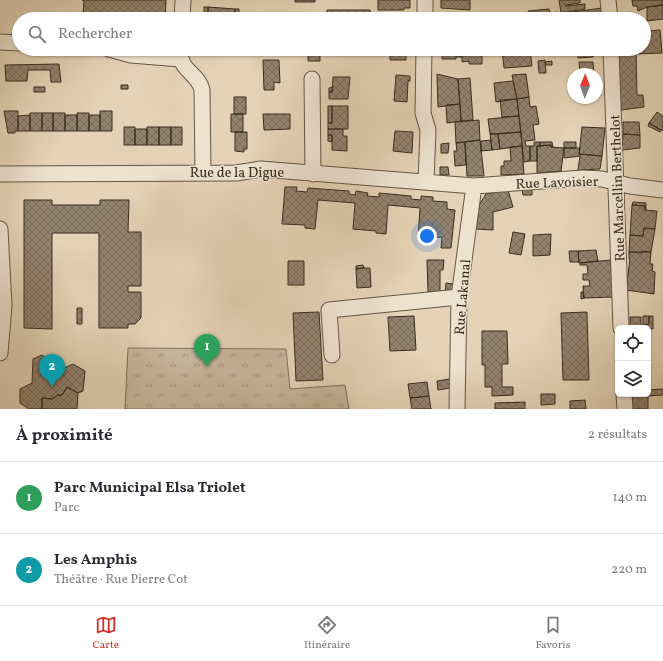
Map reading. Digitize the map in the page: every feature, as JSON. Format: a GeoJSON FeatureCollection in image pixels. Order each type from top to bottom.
{"type":"FeatureCollection","features":[{"type":"Feature","properties":{"kind":"street"},"geometry":{"type":"LineString","coordinates":[[182,12],[183,0]]}},
{"type":"Feature","properties":{"kind":"street"},"geometry":{"type":"LineString","coordinates":[[425,0],[425,12]]}},
{"type":"Feature","properties":{"kind":"street"},"geometry":{"type":"LineString","coordinates":[[608,0],[609,12]]}},
{"type":"Feature","properties":{"kind":"street"},"geometry":{"type":"LineString","coordinates":[[0,42],[12,43]]}},
{"type":"Feature","properties":{"kind":"street"},"geometry":{"type":"LineString","coordinates":[[180,56],[183,66],[201,83],[203,173]]}},
{"type":"Feature","properties":{"kind":"street"},"geometry":{"type":"LineString","coordinates":[[424,56],[423,113],[428,130],[426,182]]}},
{"type":"Feature","properties":{"kind":"street","name":"Rue Marcellin Berthelot"},"geometry":{"type":"LineString","coordinates":[[611,56],[621,325]]}},
{"type":"Feature","properties":{"kind":"street"},"geometry":{"type":"LineString","coordinates":[[312,79],[313,174]]}},
{"type":"Feature","properties":{"kind":"street","name":"Rue de la Digue"},"geometry":{"type":"LineString","coordinates":[[0,174],[236,173],[261,170],[474,186]]}},
{"type":"Feature","properties":{"kind":"street","name":"Rue Lavoisier"},"geometry":{"type":"LineString","coordinates":[[474,186],[582,178],[602,179],[663,190]]}},
{"type":"Feature","properties":{"kind":"street","name":"Rue Lakanal"},"geometry":{"type":"LineString","coordinates":[[457,409],[459,297],[474,186]]}},
{"type":"Feature","properties":{"kind":"street"},"geometry":{"type":"LineString","coordinates":[[0,229],[4,306],[0,353]]}},
{"type":"Feature","properties":{"kind":"street"},"geometry":{"type":"LineString","coordinates":[[332,355],[329,310],[459,297]]}},
{"type":"Feature","properties":{"kind":"street"},"geometry":{"type":"LineString","coordinates":[[624,397],[625,409]]}},
{"type":"Feature","properties":{"kind":"green space"},"geometry":{"type":"Polygon","coordinates":[[[128,348],[286,349],[290,389],[345,385],[349,409],[125,409],[128,348]]]}},
{"type":"Feature","properties":{"kind":"building"},"geometry":{"type":"Polygon","coordinates":[[[82,0],[166,0],[165,12],[83,12],[84,1],[82,0]]]}},
{"type":"Feature","properties":{"kind":"building"},"geometry":{"type":"Polygon","coordinates":[[[295,0],[315,0],[315,2],[295,2],[295,0]]]}},
{"type":"Feature","properties":{"kind":"building"},"geometry":{"type":"Polygon","coordinates":[[[378,0],[410,0],[410,8],[404,8],[404,10],[378,10],[378,0]]]}},
{"type":"Feature","properties":{"kind":"building"},"geometry":{"type":"Polygon","coordinates":[[[441,0],[470,0],[470,10],[441,8],[441,0]]]}},
{"type":"Feature","properties":{"kind":"building"},"geometry":{"type":"Polygon","coordinates":[[[559,0],[580,0],[580,3],[566,6],[585,4],[585,9],[561,12],[559,0]]]}},
{"type":"Feature","properties":{"kind":"building"},"geometry":{"type":"Polygon","coordinates":[[[632,0],[663,0],[663,5],[647,7],[638,11],[637,6],[633,6],[632,0]]]}},
{"type":"Feature","properties":{"kind":"building"},"geometry":{"type":"Polygon","coordinates":[[[663,5],[663,19],[651,20],[651,12],[647,12],[647,7],[663,5]]]}},
{"type":"Feature","properties":{"kind":"building"},"geometry":{"type":"Polygon","coordinates":[[[204,7],[208,7],[208,12],[204,12],[204,7]]]}},
{"type":"Feature","properties":{"kind":"building"},"geometry":{"type":"Polygon","coordinates":[[[208,7],[235,9],[235,12],[208,12],[208,7]]]}},
{"type":"Feature","properties":{"kind":"building"},"geometry":{"type":"Polygon","coordinates":[[[602,8],[602,12],[573,12],[602,8]]]}},
{"type":"Feature","properties":{"kind":"building"},"geometry":{"type":"Polygon","coordinates":[[[235,9],[239,9],[239,12],[235,12],[235,9]]]}},
{"type":"Feature","properties":{"kind":"building"},"geometry":{"type":"Polygon","coordinates":[[[549,9],[550,12],[528,12],[549,9]]]}},
{"type":"Feature","properties":{"kind":"building"},"geometry":{"type":"Polygon","coordinates":[[[327,10],[370,10],[370,12],[327,12],[327,10]]]}},
{"type":"Feature","properties":{"kind":"building"},"geometry":{"type":"Polygon","coordinates":[[[660,30],[662,53],[651,53],[651,31],[660,30]]]}},
{"type":"Feature","properties":{"kind":"building"},"geometry":{"type":"Polygon","coordinates":[[[308,56],[320,56],[320,61],[308,61],[308,56]]]}},
{"type":"Feature","properties":{"kind":"building"},"geometry":{"type":"Polygon","coordinates":[[[390,56],[406,56],[406,60],[390,60],[390,56]]]}},
{"type":"Feature","properties":{"kind":"building"},"geometry":{"type":"Polygon","coordinates":[[[442,56],[462,56],[456,57],[456,59],[442,59],[442,56]]]}},
{"type":"Feature","properties":{"kind":"building"},"geometry":{"type":"Polygon","coordinates":[[[462,56],[482,56],[482,64],[469,64],[469,61],[462,62],[462,56]]]}},
{"type":"Feature","properties":{"kind":"building"},"geometry":{"type":"Polygon","coordinates":[[[503,56],[531,56],[532,66],[504,68],[503,56]]]}},
{"type":"Feature","properties":{"kind":"building"},"geometry":{"type":"Polygon","coordinates":[[[578,56],[593,57],[578,58],[578,56]]]}},
{"type":"Feature","properties":{"kind":"building"},"geometry":{"type":"Polygon","coordinates":[[[618,56],[636,56],[637,95],[643,95],[644,107],[621,110],[618,56]]]}},
{"type":"Feature","properties":{"kind":"building"},"geometry":{"type":"Polygon","coordinates":[[[263,60],[279,60],[280,83],[274,82],[274,90],[264,90],[263,60]]]}},
{"type":"Feature","properties":{"kind":"building"},"geometry":{"type":"Polygon","coordinates":[[[545,60],[546,73],[539,73],[538,61],[545,60]]]}},
{"type":"Feature","properties":{"kind":"building"},"geometry":{"type":"Polygon","coordinates":[[[552,61],[552,65],[546,65],[545,62],[552,61]]]}},
{"type":"Feature","properties":{"kind":"building"},"geometry":{"type":"Polygon","coordinates":[[[579,62],[593,62],[594,68],[580,68],[579,62]]]}},
{"type":"Feature","properties":{"kind":"building"},"geometry":{"type":"Polygon","coordinates":[[[59,64],[61,82],[51,82],[50,70],[28,70],[27,81],[6,81],[5,65],[59,64]]]}},
{"type":"Feature","properties":{"kind":"building"},"geometry":{"type":"Polygon","coordinates":[[[437,74],[458,79],[460,104],[438,107],[437,74]]]}},
{"type":"Feature","properties":{"kind":"building"},"geometry":{"type":"Polygon","coordinates":[[[526,74],[529,97],[517,99],[512,75],[526,74]]]}},
{"type":"Feature","properties":{"kind":"building"},"geometry":{"type":"Polygon","coordinates":[[[396,75],[410,76],[410,81],[408,81],[407,102],[394,101],[396,75]]]}},
{"type":"Feature","properties":{"kind":"building"},"geometry":{"type":"Polygon","coordinates":[[[333,77],[350,77],[348,99],[329,99],[329,92],[332,92],[333,77]]]}},
{"type":"Feature","properties":{"kind":"building"},"geometry":{"type":"Polygon","coordinates":[[[470,78],[473,120],[461,121],[458,79],[470,78]]]}},
{"type":"Feature","properties":{"kind":"building"},"geometry":{"type":"Polygon","coordinates":[[[513,81],[517,99],[496,102],[494,83],[513,81]]]}},
{"type":"Feature","properties":{"kind":"building"},"geometry":{"type":"Polygon","coordinates":[[[121,85],[128,85],[128,89],[121,89],[121,85]]]}},
{"type":"Feature","properties":{"kind":"building"},"geometry":{"type":"Polygon","coordinates":[[[34,87],[45,87],[45,92],[34,92],[34,87]]]}},
{"type":"Feature","properties":{"kind":"building"},"geometry":{"type":"Polygon","coordinates":[[[333,87],[332,92],[329,92],[329,88],[333,87]]]}},
{"type":"Feature","properties":{"kind":"building"},"geometry":{"type":"Polygon","coordinates":[[[234,97],[246,97],[246,114],[234,114],[234,97]]]}},
{"type":"Feature","properties":{"kind":"building"},"geometry":{"type":"Polygon","coordinates":[[[529,97],[530,107],[536,106],[539,124],[533,125],[535,140],[525,141],[526,146],[530,146],[530,161],[524,162],[517,99],[529,97]]]}},
{"type":"Feature","properties":{"kind":"building"},"geometry":{"type":"Polygon","coordinates":[[[517,99],[519,116],[502,117],[500,100],[517,99]]]}},
{"type":"Feature","properties":{"kind":"building"},"geometry":{"type":"Polygon","coordinates":[[[460,104],[461,121],[447,123],[446,105],[460,104]]]}},
{"type":"Feature","properties":{"kind":"building"},"geometry":{"type":"Polygon","coordinates":[[[328,106],[332,106],[332,123],[328,123],[328,106]]]}},
{"type":"Feature","properties":{"kind":"building"},"geometry":{"type":"Polygon","coordinates":[[[332,106],[348,106],[348,129],[328,129],[328,123],[332,123],[332,106]]]}},
{"type":"Feature","properties":{"kind":"building"},"geometry":{"type":"Polygon","coordinates":[[[4,111],[18,111],[18,131],[15,131],[15,133],[8,133],[4,111]]]}},
{"type":"Feature","properties":{"kind":"building"},"geometry":{"type":"Polygon","coordinates":[[[100,111],[112,111],[112,131],[100,131],[100,111]]]}},
{"type":"Feature","properties":{"kind":"building"},"geometry":{"type":"Polygon","coordinates":[[[657,112],[663,116],[663,131],[649,123],[657,112]]]}},
{"type":"Feature","properties":{"kind":"building"},"geometry":{"type":"Polygon","coordinates":[[[30,113],[42,113],[42,131],[30,131],[30,113]]]}},
{"type":"Feature","properties":{"kind":"building"},"geometry":{"type":"Polygon","coordinates":[[[42,113],[53,113],[53,131],[42,131],[42,113]]]}},
{"type":"Feature","properties":{"kind":"building"},"geometry":{"type":"Polygon","coordinates":[[[53,113],[65,113],[65,131],[53,131],[53,113]]]}},
{"type":"Feature","properties":{"kind":"building"},"geometry":{"type":"Polygon","coordinates":[[[77,113],[89,113],[89,131],[77,131],[77,113]]]}},
{"type":"Feature","properties":{"kind":"building"},"geometry":{"type":"Polygon","coordinates":[[[231,114],[243,114],[243,132],[231,132],[231,114]]]}},
{"type":"Feature","properties":{"kind":"building"},"geometry":{"type":"Polygon","coordinates":[[[263,114],[290,114],[290,129],[264,130],[263,114]]]}},
{"type":"Feature","properties":{"kind":"building"},"geometry":{"type":"Polygon","coordinates":[[[30,115],[30,131],[18,131],[18,116],[30,115]]]}},
{"type":"Feature","properties":{"kind":"building"},"geometry":{"type":"Polygon","coordinates":[[[65,115],[77,115],[77,131],[65,131],[65,115]]]}},
{"type":"Feature","properties":{"kind":"building"},"geometry":{"type":"Polygon","coordinates":[[[89,115],[100,115],[100,131],[89,131],[89,115]]]}},
{"type":"Feature","properties":{"kind":"building"},"geometry":{"type":"Polygon","coordinates":[[[519,116],[521,132],[490,134],[488,119],[519,116]]]}},
{"type":"Feature","properties":{"kind":"building"},"geometry":{"type":"Polygon","coordinates":[[[479,120],[480,140],[456,143],[455,122],[479,120]]]}},
{"type":"Feature","properties":{"kind":"building"},"geometry":{"type":"Polygon","coordinates":[[[623,122],[639,122],[640,135],[623,134],[623,122]]]}},
{"type":"Feature","properties":{"kind":"building"},"geometry":{"type":"Polygon","coordinates":[[[649,123],[661,130],[660,132],[648,126],[649,123]]]}},
{"type":"Feature","properties":{"kind":"building"},"geometry":{"type":"Polygon","coordinates":[[[124,127],[135,127],[135,145],[124,145],[124,127]]]}},
{"type":"Feature","properties":{"kind":"building"},"geometry":{"type":"Polygon","coordinates":[[[147,127],[159,127],[159,145],[147,145],[147,127]]]}},
{"type":"Feature","properties":{"kind":"building"},"geometry":{"type":"Polygon","coordinates":[[[159,127],[171,127],[171,145],[159,145],[159,127]]]}},
{"type":"Feature","properties":{"kind":"building"},"geometry":{"type":"Polygon","coordinates":[[[171,127],[182,127],[182,145],[171,145],[171,127]]]}},
{"type":"Feature","properties":{"kind":"building"},"geometry":{"type":"Polygon","coordinates":[[[582,127],[605,128],[602,156],[579,154],[582,127]]]}},
{"type":"Feature","properties":{"kind":"building"},"geometry":{"type":"Polygon","coordinates":[[[135,129],[147,129],[147,145],[135,145],[135,129]]]}},
{"type":"Feature","properties":{"kind":"building"},"geometry":{"type":"Polygon","coordinates":[[[328,129],[343,129],[343,136],[347,136],[347,151],[332,150],[332,135],[328,135],[328,129]]]}},
{"type":"Feature","properties":{"kind":"building"},"geometry":{"type":"Polygon","coordinates":[[[395,131],[413,132],[412,153],[393,151],[395,131]]]}},
{"type":"Feature","properties":{"kind":"building"},"geometry":{"type":"Polygon","coordinates":[[[235,132],[247,132],[247,149],[244,149],[244,152],[235,151],[235,132]]]}},
{"type":"Feature","properties":{"kind":"building"},"geometry":{"type":"Polygon","coordinates":[[[521,132],[522,146],[500,149],[498,134],[521,132]]]}},
{"type":"Feature","properties":{"kind":"building"},"geometry":{"type":"Polygon","coordinates":[[[490,134],[498,134],[500,149],[492,150],[490,134]]]}},
{"type":"Feature","properties":{"kind":"building"},"geometry":{"type":"Polygon","coordinates":[[[623,134],[640,135],[640,148],[622,150],[623,134]]]}},
{"type":"Feature","properties":{"kind":"building"},"geometry":{"type":"Polygon","coordinates":[[[328,135],[332,135],[332,142],[328,141],[328,135]]]}},
{"type":"Feature","properties":{"kind":"building"},"geometry":{"type":"Polygon","coordinates":[[[480,140],[484,176],[467,176],[465,142],[480,140]]]}},
{"type":"Feature","properties":{"kind":"building"},"geometry":{"type":"Polygon","coordinates":[[[491,140],[492,150],[481,151],[481,141],[491,140]]]}},
{"type":"Feature","properties":{"kind":"building"},"geometry":{"type":"Polygon","coordinates":[[[465,142],[466,165],[455,166],[454,151],[457,151],[456,143],[465,142]]]}},
{"type":"Feature","properties":{"kind":"building"},"geometry":{"type":"Polygon","coordinates":[[[534,142],[540,142],[540,146],[537,146],[537,161],[530,161],[530,146],[534,146],[534,142]]]}},
{"type":"Feature","properties":{"kind":"building"},"geometry":{"type":"Polygon","coordinates":[[[540,142],[552,142],[553,147],[551,147],[551,145],[540,146],[540,142]]]}},
{"type":"Feature","properties":{"kind":"building"},"geometry":{"type":"Polygon","coordinates":[[[564,142],[576,142],[576,148],[564,148],[564,142]]]}},
{"type":"Feature","properties":{"kind":"building"},"geometry":{"type":"Polygon","coordinates":[[[449,143],[448,153],[441,153],[441,144],[449,143]]]}},
{"type":"Feature","properties":{"kind":"building"},"geometry":{"type":"Polygon","coordinates":[[[551,145],[551,147],[564,148],[561,171],[537,173],[537,146],[551,145]]]}},
{"type":"Feature","properties":{"kind":"building"},"geometry":{"type":"Polygon","coordinates":[[[522,146],[524,174],[501,175],[501,166],[504,166],[504,161],[511,161],[510,147],[522,146]]]}},
{"type":"Feature","properties":{"kind":"building"},"geometry":{"type":"Polygon","coordinates":[[[564,148],[580,148],[579,154],[602,156],[600,169],[578,170],[580,156],[564,158],[564,148]]]}},
{"type":"Feature","properties":{"kind":"building"},"geometry":{"type":"Polygon","coordinates":[[[440,167],[448,167],[449,175],[440,175],[440,167]]]}},
{"type":"Feature","properties":{"kind":"building"},"geometry":{"type":"Polygon","coordinates":[[[285,187],[297,187],[296,191],[307,192],[308,188],[349,191],[349,194],[355,195],[356,191],[368,193],[367,196],[379,197],[379,193],[411,196],[411,199],[421,200],[421,196],[433,197],[433,201],[447,202],[447,209],[455,210],[451,248],[441,248],[442,237],[418,238],[420,208],[388,205],[386,234],[376,233],[376,231],[353,229],[355,203],[318,200],[315,229],[305,228],[305,225],[282,224],[285,187]]]}},
{"type":"Feature","properties":{"kind":"building"},"geometry":{"type":"Polygon","coordinates":[[[532,188],[532,195],[523,195],[522,189],[532,188]]]}},
{"type":"Feature","properties":{"kind":"building"},"geometry":{"type":"Polygon","coordinates":[[[508,190],[513,207],[493,212],[493,230],[476,229],[479,205],[486,194],[508,190]]]}},
{"type":"Feature","properties":{"kind":"building"},"geometry":{"type":"Polygon","coordinates":[[[24,200],[52,200],[52,205],[100,205],[100,200],[129,200],[128,232],[141,232],[141,286],[128,286],[128,292],[141,292],[141,318],[135,324],[128,324],[128,328],[99,328],[99,233],[52,233],[52,329],[24,328],[24,200]]]}},
{"type":"Feature","properties":{"kind":"building"},"geometry":{"type":"Polygon","coordinates":[[[633,202],[646,203],[646,210],[645,206],[632,205],[633,202]]]}},
{"type":"Feature","properties":{"kind":"building"},"geometry":{"type":"Polygon","coordinates":[[[632,205],[645,206],[644,210],[657,211],[655,229],[644,228],[643,236],[630,235],[632,205]]]}},
{"type":"Feature","properties":{"kind":"building"},"geometry":{"type":"Polygon","coordinates":[[[644,228],[655,229],[651,252],[629,252],[630,235],[643,236],[644,228]]]}},
{"type":"Feature","properties":{"kind":"building"},"geometry":{"type":"Polygon","coordinates":[[[513,232],[525,234],[521,255],[509,253],[513,232]]]}},
{"type":"Feature","properties":{"kind":"building"},"geometry":{"type":"Polygon","coordinates":[[[551,234],[550,255],[533,256],[533,235],[551,234]]]}},
{"type":"Feature","properties":{"kind":"building"},"geometry":{"type":"Polygon","coordinates":[[[596,250],[598,261],[579,263],[578,251],[596,250]]]}},
{"type":"Feature","properties":{"kind":"building"},"geometry":{"type":"Polygon","coordinates":[[[569,251],[578,251],[579,262],[570,262],[569,251]]]}},
{"type":"Feature","properties":{"kind":"building"},"geometry":{"type":"Polygon","coordinates":[[[642,251],[651,252],[650,264],[653,264],[652,271],[655,272],[654,294],[626,290],[630,259],[629,252],[642,253],[642,251]]]}},
{"type":"Feature","properties":{"kind":"building"},"geometry":{"type":"Polygon","coordinates":[[[427,260],[444,260],[443,270],[440,270],[440,292],[428,292],[427,260]]]}},
{"type":"Feature","properties":{"kind":"building"},"geometry":{"type":"Polygon","coordinates":[[[611,260],[613,297],[584,298],[583,286],[590,286],[589,280],[583,280],[583,274],[588,274],[587,265],[580,265],[580,263],[611,260]]]}},
{"type":"Feature","properties":{"kind":"building"},"geometry":{"type":"Polygon","coordinates":[[[288,261],[304,261],[304,285],[288,285],[288,261]]]}},
{"type":"Feature","properties":{"kind":"building"},"geometry":{"type":"Polygon","coordinates":[[[363,265],[364,268],[356,269],[356,266],[363,265]]]}},
{"type":"Feature","properties":{"kind":"building"},"geometry":{"type":"Polygon","coordinates":[[[370,268],[371,287],[357,288],[356,269],[370,268]]]}},
{"type":"Feature","properties":{"kind":"building"},"geometry":{"type":"Polygon","coordinates":[[[446,283],[453,284],[452,292],[445,293],[446,283]]]}},
{"type":"Feature","properties":{"kind":"building"},"geometry":{"type":"Polygon","coordinates":[[[581,292],[583,292],[584,298],[581,299],[581,292]]]}},
{"type":"Feature","properties":{"kind":"building"},"geometry":{"type":"Polygon","coordinates":[[[77,308],[82,308],[82,324],[77,324],[77,308]]]}},
{"type":"Feature","properties":{"kind":"building"},"geometry":{"type":"Polygon","coordinates":[[[319,312],[323,380],[296,381],[293,313],[319,312]]]}},
{"type":"Feature","properties":{"kind":"building"},"geometry":{"type":"Polygon","coordinates":[[[587,312],[589,380],[563,380],[561,313],[587,312]]]}},
{"type":"Feature","properties":{"kind":"building"},"geometry":{"type":"Polygon","coordinates":[[[414,316],[416,350],[390,351],[388,317],[414,316]]]}},
{"type":"Feature","properties":{"kind":"building"},"geometry":{"type":"Polygon","coordinates":[[[643,316],[649,316],[649,324],[643,325],[643,316]]]}},
{"type":"Feature","properties":{"kind":"building"},"geometry":{"type":"Polygon","coordinates":[[[649,316],[653,316],[653,329],[651,329],[651,325],[643,325],[649,324],[649,316]]]}},
{"type":"Feature","properties":{"kind":"building"},"geometry":{"type":"Polygon","coordinates":[[[630,317],[641,317],[641,325],[630,325],[630,317]]]}},
{"type":"Feature","properties":{"kind":"building"},"geometry":{"type":"Polygon","coordinates":[[[482,331],[507,331],[508,364],[502,364],[502,387],[513,387],[513,395],[492,396],[492,387],[485,387],[485,365],[482,365],[482,331]]]}},
{"type":"Feature","properties":{"kind":"building"},"geometry":{"type":"Polygon","coordinates":[[[42,355],[62,369],[73,364],[85,371],[83,391],[78,393],[67,387],[62,395],[58,395],[52,399],[42,398],[42,409],[29,409],[20,403],[20,389],[32,383],[33,359],[42,355]]]}},
{"type":"Feature","properties":{"kind":"building"},"geometry":{"type":"Polygon","coordinates":[[[450,379],[450,388],[438,390],[437,381],[450,379]]]}},
{"type":"Feature","properties":{"kind":"building"},"geometry":{"type":"Polygon","coordinates":[[[427,382],[429,396],[410,398],[408,384],[427,382]]]}},
{"type":"Feature","properties":{"kind":"building"},"geometry":{"type":"Polygon","coordinates":[[[67,387],[78,393],[77,409],[42,409],[42,398],[52,399],[58,395],[62,395],[67,387]]]}},
{"type":"Feature","properties":{"kind":"building"},"geometry":{"type":"Polygon","coordinates":[[[663,389],[663,395],[651,396],[651,390],[663,389]]]}},
{"type":"Feature","properties":{"kind":"building"},"geometry":{"type":"Polygon","coordinates":[[[541,394],[555,394],[555,404],[541,405],[541,394]]]}},
{"type":"Feature","properties":{"kind":"building"},"geometry":{"type":"Polygon","coordinates":[[[429,396],[431,409],[412,409],[410,398],[429,396]]]}},
{"type":"Feature","properties":{"kind":"building"},"geometry":{"type":"Polygon","coordinates":[[[632,397],[648,397],[648,409],[633,409],[632,397]]]}},
{"type":"Feature","properties":{"kind":"building"},"geometry":{"type":"Polygon","coordinates":[[[585,400],[586,409],[570,409],[570,401],[585,400]]]}},
{"type":"Feature","properties":{"kind":"building"},"geometry":{"type":"Polygon","coordinates":[[[525,402],[525,409],[495,409],[495,403],[525,402]]]}},
{"type":"Feature","properties":{"kind":"place","name":"Parc Municipal Elsa Triolet"},"geometry":{"type":"Point","coordinates":[207,367]}},
{"type":"Feature","properties":{"kind":"place","name":"Les Amphis"},"geometry":{"type":"Point","coordinates":[52,387]}}]}
